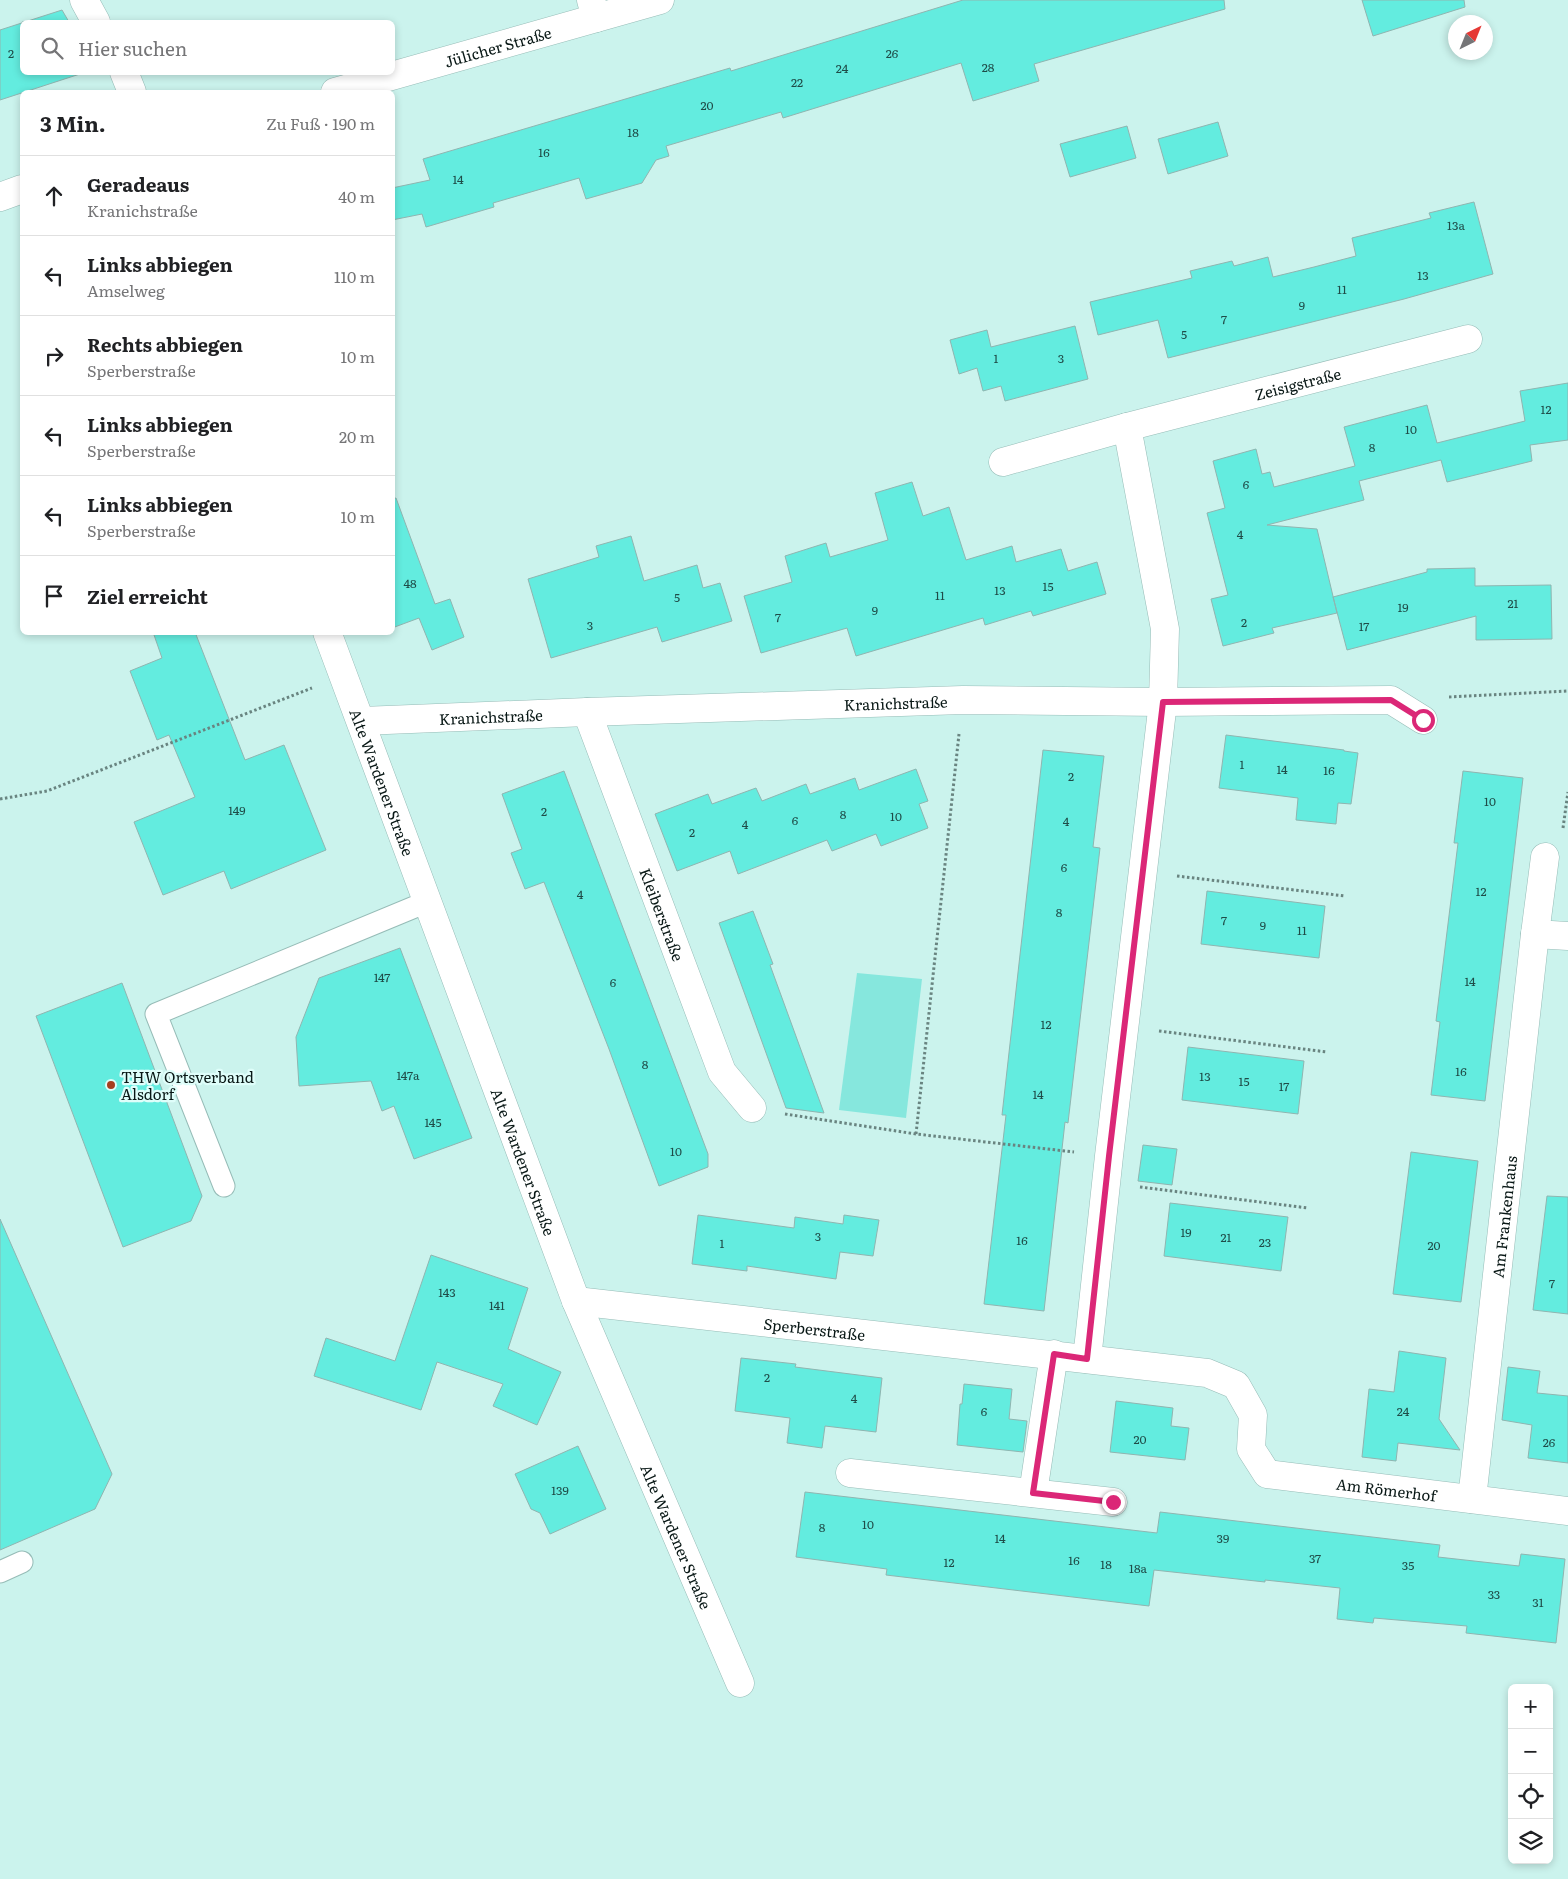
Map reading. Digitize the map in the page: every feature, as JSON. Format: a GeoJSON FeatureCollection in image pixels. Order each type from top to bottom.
{"type":"FeatureCollection","features":[{"type":"Feature","properties":{"kind":"street"},"geometry":{"type":"LineString","coordinates":[[84,0],[95,20]]}},
{"type":"Feature","properties":{"kind":"street","name":"Jülicher Straße"},"geometry":{"type":"LineString","coordinates":[[395,73],[594,9],[660,0]]}},
{"type":"Feature","properties":{"kind":"street"},"geometry":{"type":"LineString","coordinates":[[125,75],[131,90]]}},
{"type":"Feature","properties":{"kind":"street","name":"Jülicher Straße"},"geometry":{"type":"LineString","coordinates":[[341,90],[388,75]]}},
{"type":"Feature","properties":{"kind":"street"},"geometry":{"type":"LineString","coordinates":[[0,197],[20,190]]}},
{"type":"Feature","properties":{"kind":"street","name":"Zeisigstraße"},"geometry":{"type":"LineString","coordinates":[[1002,462],[1127,427],[1468,339]]}},
{"type":"Feature","properties":{"kind":"street"},"geometry":{"type":"LineString","coordinates":[[1087,1359],[1163,702],[1165,629],[1127,427]]}},
{"type":"Feature","properties":{"kind":"street","name":"Alte Wardener Straße"},"geometry":{"type":"LineString","coordinates":[[328,635],[429,901],[576,1301],[740,1683]]}},
{"type":"Feature","properties":{"kind":"street","name":"Kranichstraße"},"geometry":{"type":"LineString","coordinates":[[362,721],[963,700],[1163,702],[1391,700],[1423,720]]}},
{"type":"Feature","properties":{"kind":"street","name":"Kleiberstraße"},"geometry":{"type":"LineString","coordinates":[[586,712],[722,1072],[752,1108]]}},
{"type":"Feature","properties":{"kind":"street","name":"Am Frankenhaus"},"geometry":{"type":"LineString","coordinates":[[1472,1499],[1534,934],[1545,857]]}},
{"type":"Feature","properties":{"kind":"street"},"geometry":{"type":"LineString","coordinates":[[1534,934],[1568,936]]}},
{"type":"Feature","properties":{"kind":"street","name":"Sperberstraße"},"geometry":{"type":"LineString","coordinates":[[576,1301],[1054,1354],[1207,1373],[1236,1385],[1253,1415]]}},
{"type":"Feature","properties":{"kind":"street"},"geometry":{"type":"LineString","coordinates":[[1033,1493],[1054,1354]]}},
{"type":"Feature","properties":{"kind":"street","name":"Am Römerhof"},"geometry":{"type":"LineString","coordinates":[[1253,1415],[1251,1449],[1268,1474],[1568,1511]]}},
{"type":"Feature","properties":{"kind":"street"},"geometry":{"type":"LineString","coordinates":[[850,1472],[1113,1502]]}},
{"type":"Feature","properties":{"kind":"lane"},"geometry":{"type":"LineString","coordinates":[[224,1186],[156,1014],[429,901]]}},
{"type":"Feature","properties":{"kind":"lane"},"geometry":{"type":"LineString","coordinates":[[0,1572],[22,1562]]}},
{"type":"Feature","properties":{"kind":"path"},"geometry":{"type":"LineString","coordinates":[[0,799],[47,791],[344,675]]}},
{"type":"Feature","properties":{"kind":"path"},"geometry":{"type":"LineString","coordinates":[[1423,720],[1451,696],[1568,691]]}},
{"type":"Feature","properties":{"kind":"path"},"geometry":{"type":"LineString","coordinates":[[916,1134],[963,700]]}},
{"type":"Feature","properties":{"kind":"path"},"geometry":{"type":"LineString","coordinates":[[1142,872],[1345,896]]}},
{"type":"Feature","properties":{"kind":"path"},"geometry":{"type":"LineString","coordinates":[[1124,1027],[1327,1052]]}},
{"type":"Feature","properties":{"kind":"path"},"geometry":{"type":"LineString","coordinates":[[752,1108],[916,1134],[1109,1156]]}},
{"type":"Feature","properties":{"kind":"path"},"geometry":{"type":"LineString","coordinates":[[1106,1183],[1308,1208]]}},
{"type":"Feature","properties":{"kind":"shaded area"},"geometry":{"type":"Polygon","coordinates":[[[857,973],[922,979],[906,1118],[839,1110],[857,973]]]}},
{"type":"Feature","properties":{"kind":"building"},"geometry":{"type":"Polygon","coordinates":[[[963,0],[1224,0],[1225,9],[1034,64],[1039,81],[973,101],[961,63],[783,118],[781,112],[666,146],[669,156],[656,160],[642,183],[586,199],[579,178],[493,203],[494,207],[426,227],[422,214],[395,219],[395,187],[430,180],[423,159],[730,68],[731,71],[963,0]]]}},
{"type":"Feature","properties":{"kind":"building"},"geometry":{"type":"Polygon","coordinates":[[[1362,0],[1464,0],[1465,7],[1373,36],[1362,0]]]}},
{"type":"Feature","properties":{"kind":"building"},"geometry":{"type":"Polygon","coordinates":[[[62,10],[68,20],[31,20],[62,10]]]}},
{"type":"Feature","properties":{"kind":"building"},"geometry":{"type":"Polygon","coordinates":[[[20,24],[20,75],[77,75],[31,90],[20,90],[20,93],[0,100],[0,30],[20,24]]]}},
{"type":"Feature","properties":{"kind":"building"},"geometry":{"type":"Polygon","coordinates":[[[1218,122],[1228,156],[1168,174],[1158,139],[1218,122]]]}},
{"type":"Feature","properties":{"kind":"building"},"geometry":{"type":"Polygon","coordinates":[[[1127,126],[1136,158],[1070,177],[1060,144],[1127,126]]]}},
{"type":"Feature","properties":{"kind":"building"},"geometry":{"type":"Polygon","coordinates":[[[1474,202],[1493,274],[1404,299],[1168,358],[1158,320],[1098,335],[1090,302],[1192,278],[1190,271],[1232,261],[1234,266],[1268,257],[1273,277],[1314,267],[1356,256],[1352,238],[1431,218],[1429,213],[1474,202]]]}},
{"type":"Feature","properties":{"kind":"building"},"geometry":{"type":"Polygon","coordinates":[[[1075,326],[1088,379],[1005,401],[1001,386],[983,391],[977,368],[959,374],[950,340],[987,330],[991,347],[1075,326]]]}},
{"type":"Feature","properties":{"kind":"building"},"geometry":{"type":"Polygon","coordinates":[[[1568,383],[1568,440],[1530,445],[1532,461],[1447,482],[1441,460],[1359,481],[1364,500],[1267,525],[1317,529],[1337,613],[1272,628],[1274,633],[1223,646],[1211,599],[1228,595],[1207,513],[1225,508],[1213,461],[1256,449],[1262,474],[1270,472],[1274,487],[1355,466],[1344,427],[1427,405],[1437,443],[1525,421],[1520,391],[1568,383]]]}},
{"type":"Feature","properties":{"kind":"building"},"geometry":{"type":"Polygon","coordinates":[[[912,482],[923,516],[949,507],[966,560],[1012,546],[1016,562],[1061,549],[1068,571],[1097,562],[1106,594],[1033,616],[1031,611],[985,625],[983,618],[856,656],[847,628],[761,653],[744,596],[792,582],[785,556],[826,543],[830,557],[888,540],[875,493],[912,482]]]}},
{"type":"Feature","properties":{"kind":"building"},"geometry":{"type":"Polygon","coordinates":[[[395,498],[435,604],[450,599],[464,637],[432,650],[419,618],[395,627],[395,498]]]}},
{"type":"Feature","properties":{"kind":"building"},"geometry":{"type":"Polygon","coordinates":[[[631,536],[644,581],[697,565],[703,588],[720,583],[732,621],[662,642],[657,627],[551,658],[528,579],[599,557],[596,546],[631,536]]]}},
{"type":"Feature","properties":{"kind":"building"},"geometry":{"type":"Polygon","coordinates":[[[1475,568],[1475,586],[1551,585],[1552,639],[1476,640],[1476,616],[1347,650],[1333,597],[1427,572],[1427,569],[1475,568]]]}},
{"type":"Feature","properties":{"kind":"building"},"geometry":{"type":"Polygon","coordinates":[[[154,635],[196,635],[245,760],[284,745],[326,850],[231,889],[224,871],[163,895],[134,822],[195,797],[169,735],[157,740],[130,671],[162,658],[154,635]]]}},
{"type":"Feature","properties":{"kind":"building"},"geometry":{"type":"Polygon","coordinates":[[[1226,735],[1358,753],[1351,804],[1338,803],[1336,824],[1296,820],[1298,798],[1219,788],[1226,735]]]}},
{"type":"Feature","properties":{"kind":"building"},"geometry":{"type":"Polygon","coordinates":[[[1043,750],[1104,756],[1093,847],[1100,848],[1068,1123],[1065,1122],[1044,1311],[984,1304],[1006,1115],[1002,1115],[1043,750]]]}},
{"type":"Feature","properties":{"kind":"building"},"geometry":{"type":"Polygon","coordinates":[[[916,769],[928,801],[919,804],[928,828],[881,846],[876,834],[832,851],[827,840],[738,874],[730,851],[677,871],[655,814],[708,794],[712,804],[756,788],[762,801],[806,784],[810,794],[855,778],[859,790],[916,769]]]}},
{"type":"Feature","properties":{"kind":"building"},"geometry":{"type":"Polygon","coordinates":[[[564,771],[708,1154],[708,1167],[659,1186],[609,1049],[544,882],[525,889],[511,853],[522,849],[502,794],[564,771]]]}},
{"type":"Feature","properties":{"kind":"building"},"geometry":{"type":"Polygon","coordinates":[[[1463,771],[1523,778],[1485,1101],[1431,1095],[1440,1022],[1436,1021],[1458,843],[1454,843],[1463,771]]]}},
{"type":"Feature","properties":{"kind":"building"},"geometry":{"type":"Polygon","coordinates":[[[1207,891],[1325,906],[1319,958],[1201,944],[1207,891]]]}},
{"type":"Feature","properties":{"kind":"building"},"geometry":{"type":"Polygon","coordinates":[[[753,911],[773,964],[770,965],[824,1113],[786,1108],[719,923],[753,911]]]}},
{"type":"Feature","properties":{"kind":"building"},"geometry":{"type":"Polygon","coordinates":[[[400,948],[472,1138],[414,1159],[394,1106],[382,1111],[371,1081],[299,1086],[296,1037],[319,978],[400,948]]]}},
{"type":"Feature","properties":{"kind":"building","name":"THW Ortsverband Alsdorf"},"geometry":{"type":"Polygon","coordinates":[[[122,983],[202,1196],[191,1221],[123,1247],[36,1016],[122,983]]]}},
{"type":"Feature","properties":{"kind":"building"},"geometry":{"type":"Polygon","coordinates":[[[1188,1047],[1304,1061],[1298,1114],[1182,1100],[1188,1047]]]}},
{"type":"Feature","properties":{"kind":"building"},"geometry":{"type":"Polygon","coordinates":[[[1143,1145],[1177,1149],[1172,1185],[1138,1181],[1143,1145]]]}},
{"type":"Feature","properties":{"kind":"building"},"geometry":{"type":"Polygon","coordinates":[[[1411,1152],[1478,1161],[1461,1302],[1393,1294],[1411,1152]]]}},
{"type":"Feature","properties":{"kind":"building"},"geometry":{"type":"Polygon","coordinates":[[[1547,1196],[1568,1197],[1568,1314],[1533,1310],[1547,1196]]]}},
{"type":"Feature","properties":{"kind":"building"},"geometry":{"type":"Polygon","coordinates":[[[1170,1203],[1288,1217],[1281,1271],[1164,1256],[1170,1203]]]}},
{"type":"Feature","properties":{"kind":"building"},"geometry":{"type":"Polygon","coordinates":[[[698,1215],[794,1228],[795,1217],[843,1224],[844,1215],[879,1220],[873,1256],[840,1252],[836,1279],[747,1266],[747,1271],[692,1264],[698,1215]]]}},
{"type":"Feature","properties":{"kind":"building"},"geometry":{"type":"Polygon","coordinates":[[[0,1219],[112,1474],[95,1509],[0,1550],[0,1219]]]}},
{"type":"Feature","properties":{"kind":"building"},"geometry":{"type":"Polygon","coordinates":[[[431,1255],[528,1288],[508,1349],[561,1372],[537,1425],[493,1406],[503,1384],[437,1362],[421,1410],[314,1376],[326,1338],[395,1361],[431,1255]]]}},
{"type":"Feature","properties":{"kind":"building"},"geometry":{"type":"Polygon","coordinates":[[[1399,1351],[1446,1358],[1439,1419],[1460,1450],[1398,1443],[1396,1461],[1362,1457],[1369,1389],[1394,1392],[1399,1351]]]}},
{"type":"Feature","properties":{"kind":"building"},"geometry":{"type":"Polygon","coordinates":[[[741,1358],[796,1364],[795,1367],[882,1378],[876,1432],[825,1426],[822,1448],[787,1443],[790,1418],[735,1411],[741,1358]]]}},
{"type":"Feature","properties":{"kind":"building"},"geometry":{"type":"Polygon","coordinates":[[[1508,1367],[1540,1371],[1537,1393],[1568,1396],[1568,1463],[1528,1458],[1532,1425],[1502,1420],[1508,1367]]]}},
{"type":"Feature","properties":{"kind":"building"},"geometry":{"type":"Polygon","coordinates":[[[964,1384],[1012,1389],[1009,1419],[1027,1421],[1023,1452],[957,1445],[960,1404],[962,1404],[964,1384]]]}},
{"type":"Feature","properties":{"kind":"building"},"geometry":{"type":"Polygon","coordinates":[[[1116,1401],[1173,1408],[1171,1426],[1189,1428],[1185,1460],[1110,1452],[1116,1401]]]}},
{"type":"Feature","properties":{"kind":"building"},"geometry":{"type":"Polygon","coordinates":[[[578,1446],[606,1509],[550,1534],[540,1513],[531,1509],[515,1474],[578,1446]]]}},
{"type":"Feature","properties":{"kind":"building"},"geometry":{"type":"Polygon","coordinates":[[[805,1492],[1157,1533],[1160,1512],[1440,1545],[1438,1557],[1519,1566],[1521,1554],[1565,1559],[1556,1643],[1466,1633],[1467,1626],[1374,1618],[1373,1623],[1337,1619],[1340,1588],[1154,1570],[1149,1606],[886,1575],[887,1569],[796,1557],[805,1492]]]}},
{"type":"Feature","properties":{"kind":"place","name":"THW Ortsverband Alsdorf"},"geometry":{"type":"Point","coordinates":[111,1085]}},
{"type":"Feature","properties":{"kind":"route"},"geometry":{"type":"LineString","coordinates":[[1113,1502],[1033,1493],[1054,1354],[1087,1359],[1163,702],[1391,700],[1423,720]]}}]}
